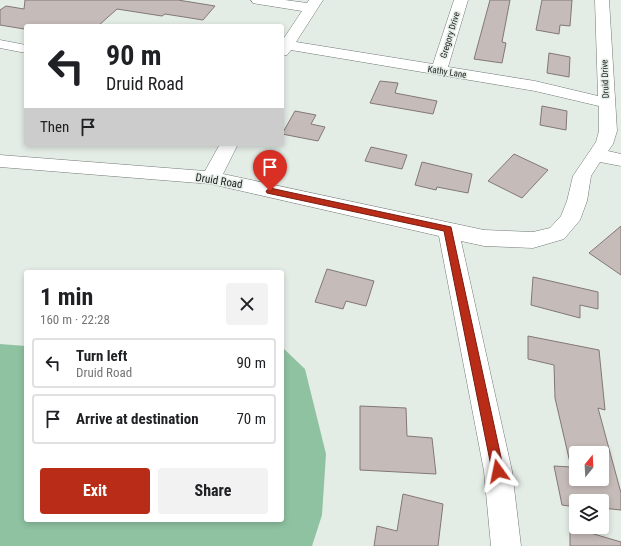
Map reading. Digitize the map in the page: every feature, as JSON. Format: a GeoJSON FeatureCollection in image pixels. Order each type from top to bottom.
{"type":"FeatureCollection","features":[{"type":"Feature","properties":{"kind":"street"},"geometry":{"type":"LineString","coordinates":[[258,0],[313,4],[285,49]]}},
{"type":"Feature","properties":{"kind":"street","name":"Gregory Drive"},"geometry":{"type":"LineString","coordinates":[[439,70],[460,0]]}},
{"type":"Feature","properties":{"kind":"street","name":"Druid Drive"},"geometry":{"type":"LineString","coordinates":[[595,155],[604,144],[608,131],[602,0]]}},
{"type":"Feature","properties":{"kind":"street"},"geometry":{"type":"LineString","coordinates":[[0,44],[24,49]]}},
{"type":"Feature","properties":{"kind":"street","name":"Kathy Lane"},"geometry":{"type":"LineString","coordinates":[[285,49],[439,70],[535,86],[606,103]]}},
{"type":"Feature","properties":{"kind":"street"},"geometry":{"type":"LineString","coordinates":[[211,178],[229,146]]}},
{"type":"Feature","properties":{"kind":"street"},"geometry":{"type":"LineString","coordinates":[[595,155],[621,160]]}},
{"type":"Feature","properties":{"kind":"street","name":"Druid Road"},"geometry":{"type":"LineString","coordinates":[[0,161],[211,178],[484,238],[533,240],[557,234],[570,220],[577,201],[582,176],[595,155]]}},
{"type":"Feature","properties":{"kind":"street"},"geometry":{"type":"LineString","coordinates":[[448,229],[498,471],[506,546]]}},
{"type":"Feature","properties":{"kind":"shaded area"},"geometry":{"type":"Polygon","coordinates":[[[0,344],[24,346],[24,522],[284,522],[284,349],[305,369],[326,454],[322,515],[312,546],[0,546],[0,344]]]}},
{"type":"Feature","properties":{"kind":"building"},"geometry":{"type":"Polygon","coordinates":[[[25,0],[178,0],[215,6],[203,20],[165,14],[162,16],[117,9],[100,24],[24,24],[24,29],[0,25],[0,10],[6,6],[24,9],[25,0]]]}},
{"type":"Feature","properties":{"kind":"building"},"geometry":{"type":"Polygon","coordinates":[[[490,0],[510,0],[502,42],[506,43],[502,63],[474,59],[490,0]]]}},
{"type":"Feature","properties":{"kind":"building"},"geometry":{"type":"Polygon","coordinates":[[[542,0],[572,0],[570,26],[560,25],[559,34],[536,30],[542,0]]]}},
{"type":"Feature","properties":{"kind":"building"},"geometry":{"type":"Polygon","coordinates":[[[549,53],[570,57],[569,77],[547,73],[549,53]]]}},
{"type":"Feature","properties":{"kind":"building"},"geometry":{"type":"Polygon","coordinates":[[[380,81],[398,83],[395,93],[437,101],[433,114],[370,103],[380,81]]]}},
{"type":"Feature","properties":{"kind":"building"},"geometry":{"type":"Polygon","coordinates":[[[542,106],[567,111],[566,130],[540,125],[542,106]]]}},
{"type":"Feature","properties":{"kind":"building"},"geometry":{"type":"Polygon","coordinates":[[[295,111],[316,115],[311,124],[325,127],[318,141],[284,134],[284,130],[295,111]]]}},
{"type":"Feature","properties":{"kind":"building"},"geometry":{"type":"Polygon","coordinates":[[[371,147],[407,155],[402,169],[365,161],[371,147]]]}},
{"type":"Feature","properties":{"kind":"building"},"geometry":{"type":"Polygon","coordinates":[[[514,154],[548,170],[522,198],[488,181],[514,154]]]}},
{"type":"Feature","properties":{"kind":"building"},"geometry":{"type":"Polygon","coordinates":[[[422,162],[472,174],[468,193],[437,187],[436,190],[415,185],[422,162]]]}},
{"type":"Feature","properties":{"kind":"building"},"geometry":{"type":"Polygon","coordinates":[[[621,226],[621,275],[589,253],[621,226]]]}},
{"type":"Feature","properties":{"kind":"building"},"geometry":{"type":"Polygon","coordinates":[[[327,269],[374,281],[366,306],[346,301],[343,309],[315,302],[327,269]]]}},
{"type":"Feature","properties":{"kind":"building"},"geometry":{"type":"Polygon","coordinates":[[[533,277],[598,292],[598,309],[580,305],[580,318],[531,305],[533,277]]]}},
{"type":"Feature","properties":{"kind":"building"},"geometry":{"type":"Polygon","coordinates":[[[528,336],[599,350],[605,410],[598,408],[608,446],[569,446],[569,458],[555,398],[554,365],[528,359],[528,336]]]}},
{"type":"Feature","properties":{"kind":"building"},"geometry":{"type":"Polygon","coordinates":[[[360,406],[406,408],[407,436],[432,438],[436,474],[360,470],[360,406]]]}},
{"type":"Feature","properties":{"kind":"building"},"geometry":{"type":"Polygon","coordinates":[[[609,449],[621,493],[621,510],[609,509],[609,494],[569,494],[569,506],[562,505],[554,466],[569,467],[569,486],[609,486],[609,449]]]}},
{"type":"Feature","properties":{"kind":"building"},"geometry":{"type":"Polygon","coordinates":[[[403,494],[443,504],[438,546],[374,546],[377,526],[397,531],[403,494]]]}},
{"type":"Feature","properties":{"kind":"building"},"geometry":{"type":"Polygon","coordinates":[[[570,534],[594,534],[621,542],[621,546],[570,546],[570,534]]]}},
{"type":"Feature","properties":{"kind":"route"},"geometry":{"type":"LineString","coordinates":[[270,191],[448,229],[498,471]]}}]}
